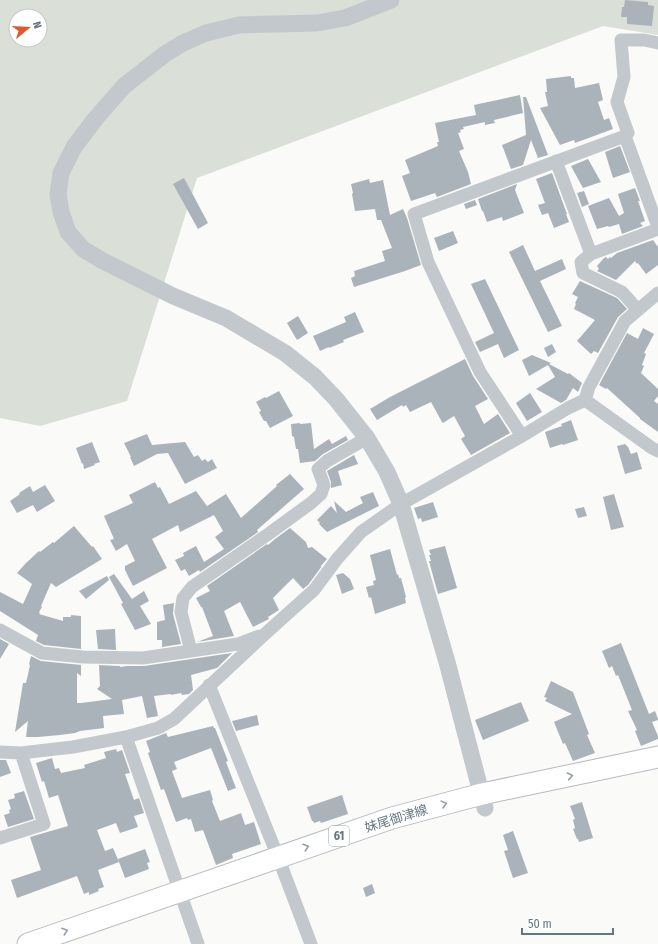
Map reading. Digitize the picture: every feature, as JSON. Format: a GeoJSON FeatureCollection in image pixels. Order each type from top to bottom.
{"type":"FeatureCollection","features":[{"type":"Feature","properties":{"kind":"main road","name":"妹尾御津線"},"geometry":{"type":"LineString","coordinates":[[28,944],[182,898],[281,864],[460,814],[484,801],[658,757]]}},
{"type":"Feature","properties":{"kind":"main road","name":"妹尾御津線"},"geometry":{"type":"LineString","coordinates":[[484,801],[658,771]]}},
{"type":"Feature","properties":{"kind":"main road","name":"妹尾御津線"},"geometry":{"type":"LineString","coordinates":[[70,944],[182,898]]}},
{"type":"Feature","properties":{"kind":"street"},"geometry":{"type":"LineString","coordinates":[[391,0],[345,18],[317,23],[239,25],[206,33],[183,43],[165,54],[124,86],[96,118],[74,147],[61,173],[58,194],[61,212],[68,232],[83,249],[103,261],[173,296],[226,318],[285,353],[314,377],[336,399],[367,438],[386,472],[401,504],[447,662],[484,801]]}},
{"type":"Feature","properties":{"kind":"street"},"geometry":{"type":"LineString","coordinates":[[522,436],[480,372],[428,262],[414,214],[625,136],[628,132],[617,102],[624,77],[621,40],[644,40],[658,43]]}},
{"type":"Feature","properties":{"kind":"street"},"geometry":{"type":"LineString","coordinates":[[625,136],[658,228],[591,254],[582,262],[583,273],[622,292],[638,310]]}},
{"type":"Feature","properties":{"kind":"street"},"geometry":{"type":"LineString","coordinates":[[556,161],[591,254]]}},
{"type":"Feature","properties":{"kind":"street"},"geometry":{"type":"LineString","coordinates":[[0,752],[21,753],[73,747],[126,737],[158,728],[174,719],[209,685],[314,590],[337,559],[361,532],[401,504],[522,436],[568,408],[585,400],[589,387],[625,321],[658,293]]}},
{"type":"Feature","properties":{"kind":"street"},"geometry":{"type":"LineString","coordinates":[[585,400],[658,451]]}},
{"type":"Feature","properties":{"kind":"street"},"geometry":{"type":"LineString","coordinates":[[191,651],[181,612],[183,598],[192,587],[311,503],[321,494],[324,484],[318,469],[327,461],[367,438]]}},
{"type":"Feature","properties":{"kind":"street"},"geometry":{"type":"LineString","coordinates":[[0,630],[42,653],[83,657],[142,658],[238,644],[266,633]]}},
{"type":"Feature","properties":{"kind":"street"},"geometry":{"type":"LineString","coordinates":[[209,685],[281,864],[311,944]]}},
{"type":"Feature","properties":{"kind":"street"},"geometry":{"type":"LineString","coordinates":[[126,737],[198,944]]}},
{"type":"Feature","properties":{"kind":"street"},"geometry":{"type":"LineString","coordinates":[[0,838],[44,824],[21,753]]}},
{"type":"Feature","properties":{"kind":"shaded area"},"geometry":{"type":"Polygon","coordinates":[[[0,0],[658,0],[658,35],[603,26],[197,178],[127,401],[40,426],[0,418],[0,0]]]}},
{"type":"Feature","properties":{"kind":"building"},"geometry":{"type":"Polygon","coordinates":[[[625,0],[648,2],[648,5],[654,6],[652,26],[627,24],[627,17],[621,17],[622,7],[624,7],[625,0]]]}},
{"type":"Feature","properties":{"kind":"building"},"geometry":{"type":"Polygon","coordinates":[[[571,76],[571,78],[574,78],[575,88],[599,83],[603,100],[598,102],[604,120],[609,118],[613,129],[575,143],[574,140],[560,145],[540,108],[548,106],[545,92],[547,92],[546,79],[571,76]]]}},
{"type":"Feature","properties":{"kind":"building"},"geometry":{"type":"Polygon","coordinates":[[[520,95],[523,113],[494,120],[495,123],[485,125],[485,122],[463,127],[464,129],[460,130],[461,132],[458,133],[464,149],[459,151],[468,172],[471,184],[437,197],[435,193],[411,201],[402,176],[410,173],[405,160],[438,146],[437,142],[439,142],[435,123],[476,115],[474,105],[520,95]]]}},
{"type":"Feature","properties":{"kind":"building"},"geometry":{"type":"Polygon","coordinates":[[[523,97],[526,97],[548,155],[538,158],[531,140],[523,165],[511,169],[502,145],[526,135],[523,97]]]}},
{"type":"Feature","properties":{"kind":"building"},"geometry":{"type":"Polygon","coordinates":[[[620,146],[630,172],[613,178],[605,152],[620,146]]]}},
{"type":"Feature","properties":{"kind":"building"},"geometry":{"type":"Polygon","coordinates":[[[588,159],[601,182],[583,188],[571,166],[588,159]]]}},
{"type":"Feature","properties":{"kind":"building"},"geometry":{"type":"Polygon","coordinates":[[[552,173],[569,222],[554,228],[548,213],[542,215],[538,205],[545,203],[536,179],[552,173]]]}},
{"type":"Feature","properties":{"kind":"building"},"geometry":{"type":"Polygon","coordinates":[[[184,178],[208,223],[198,229],[173,184],[184,178]]]}},
{"type":"Feature","properties":{"kind":"building"},"geometry":{"type":"Polygon","coordinates":[[[369,179],[370,183],[383,180],[390,215],[403,209],[421,265],[354,287],[351,278],[355,276],[354,271],[385,261],[382,251],[392,248],[381,220],[377,220],[375,209],[355,211],[351,184],[369,179]]]}},
{"type":"Feature","properties":{"kind":"building"},"geometry":{"type":"Polygon","coordinates":[[[517,184],[515,190],[524,213],[503,221],[502,217],[487,222],[478,199],[517,184]]]}},
{"type":"Feature","properties":{"kind":"building"},"geometry":{"type":"Polygon","coordinates":[[[635,188],[645,221],[640,223],[643,226],[622,234],[619,224],[597,229],[588,206],[609,198],[619,216],[624,213],[618,194],[635,188]]]}},
{"type":"Feature","properties":{"kind":"building"},"geometry":{"type":"Polygon","coordinates":[[[584,191],[589,204],[582,207],[577,193],[584,191]]]}},
{"type":"Feature","properties":{"kind":"building"},"geometry":{"type":"Polygon","coordinates":[[[475,200],[477,205],[466,209],[464,204],[475,200]]]}},
{"type":"Feature","properties":{"kind":"building"},"geometry":{"type":"Polygon","coordinates":[[[453,231],[458,243],[439,251],[434,238],[453,231]]]}},
{"type":"Feature","properties":{"kind":"building"},"geometry":{"type":"Polygon","coordinates":[[[653,240],[658,247],[658,265],[646,274],[635,261],[616,280],[597,271],[599,269],[597,266],[604,258],[611,258],[617,253],[653,240]]]}},
{"type":"Feature","properties":{"kind":"building"},"geometry":{"type":"Polygon","coordinates":[[[523,245],[535,271],[562,259],[566,269],[540,281],[562,326],[548,332],[509,252],[523,245]]]}},
{"type":"Feature","properties":{"kind":"building"},"geometry":{"type":"Polygon","coordinates":[[[485,279],[519,350],[504,358],[498,344],[480,352],[475,342],[494,333],[471,284],[485,279]]]}},
{"type":"Feature","properties":{"kind":"building"},"geometry":{"type":"Polygon","coordinates":[[[580,281],[617,298],[627,309],[618,317],[598,353],[594,351],[591,354],[577,341],[595,320],[574,309],[578,297],[572,294],[580,281]]]}},
{"type":"Feature","properties":{"kind":"building"},"geometry":{"type":"Polygon","coordinates":[[[355,312],[364,332],[343,340],[344,342],[320,351],[313,336],[346,322],[344,317],[355,312]]]}},
{"type":"Feature","properties":{"kind":"building"},"geometry":{"type":"Polygon","coordinates":[[[298,316],[308,333],[297,340],[287,323],[298,316]]]}},
{"type":"Feature","properties":{"kind":"building"},"geometry":{"type":"Polygon","coordinates":[[[643,328],[654,334],[644,353],[646,354],[641,373],[658,389],[658,396],[654,401],[658,404],[658,432],[640,419],[607,388],[606,389],[599,385],[627,333],[638,339],[643,328]]]}},
{"type":"Feature","properties":{"kind":"building"},"geometry":{"type":"Polygon","coordinates":[[[552,344],[556,352],[548,357],[544,348],[552,344]]]}},
{"type":"Feature","properties":{"kind":"building"},"geometry":{"type":"Polygon","coordinates":[[[532,355],[551,363],[549,364],[568,374],[569,373],[582,383],[578,392],[573,388],[566,400],[561,403],[536,389],[555,377],[548,365],[529,376],[522,360],[532,355]]]}},
{"type":"Feature","properties":{"kind":"building"},"geometry":{"type":"Polygon","coordinates":[[[465,359],[473,376],[488,399],[475,406],[484,424],[498,414],[510,433],[471,455],[461,439],[465,436],[454,416],[443,423],[431,402],[410,412],[406,405],[403,407],[402,405],[377,420],[370,409],[390,397],[465,359]]]}},
{"type":"Feature","properties":{"kind":"building"},"geometry":{"type":"Polygon","coordinates":[[[279,391],[293,416],[270,428],[259,412],[261,411],[256,402],[279,391]]]}},
{"type":"Feature","properties":{"kind":"building"},"geometry":{"type":"Polygon","coordinates":[[[530,393],[542,412],[527,421],[516,403],[530,393]]]}},
{"type":"Feature","properties":{"kind":"building"},"geometry":{"type":"Polygon","coordinates":[[[571,420],[578,440],[550,448],[545,432],[562,426],[561,424],[571,420]]]}},
{"type":"Feature","properties":{"kind":"building"},"geometry":{"type":"Polygon","coordinates":[[[311,423],[314,449],[329,439],[332,444],[346,436],[348,440],[323,454],[315,461],[300,463],[298,449],[296,449],[294,437],[292,436],[291,424],[311,423]]]}},
{"type":"Feature","properties":{"kind":"building"},"geometry":{"type":"Polygon","coordinates":[[[147,434],[152,445],[185,442],[194,457],[198,455],[202,461],[205,459],[208,462],[212,459],[217,468],[185,484],[168,453],[157,454],[134,466],[124,443],[147,434]]]}},
{"type":"Feature","properties":{"kind":"building"},"geometry":{"type":"Polygon","coordinates":[[[92,442],[100,462],[84,469],[83,463],[82,464],[76,448],[92,442]]]}},
{"type":"Feature","properties":{"kind":"building"},"geometry":{"type":"Polygon","coordinates":[[[625,444],[631,454],[637,452],[642,469],[625,474],[617,446],[625,444]]]}},
{"type":"Feature","properties":{"kind":"building"},"geometry":{"type":"Polygon","coordinates":[[[354,455],[358,464],[338,471],[342,485],[331,488],[331,482],[327,471],[354,455]]]}},
{"type":"Feature","properties":{"kind":"building"},"geometry":{"type":"Polygon","coordinates":[[[290,474],[304,489],[257,530],[258,532],[200,572],[199,570],[189,576],[185,569],[181,571],[175,560],[184,556],[183,553],[196,546],[204,562],[224,549],[215,537],[223,531],[214,515],[180,532],[178,525],[152,539],[167,568],[133,586],[125,570],[125,566],[135,561],[127,544],[116,551],[110,540],[114,539],[104,516],[133,503],[129,495],[155,482],[158,488],[160,487],[169,504],[196,491],[207,506],[226,494],[241,518],[290,474]]]}},
{"type":"Feature","properties":{"kind":"building"},"geometry":{"type":"Polygon","coordinates":[[[45,485],[55,501],[37,512],[33,505],[17,513],[10,501],[30,486],[33,492],[45,485]]]}},
{"type":"Feature","properties":{"kind":"building"},"geometry":{"type":"Polygon","coordinates":[[[373,492],[379,506],[327,532],[319,524],[320,523],[317,520],[331,506],[337,513],[334,501],[346,512],[363,503],[360,497],[373,492]]]}},
{"type":"Feature","properties":{"kind":"building"},"geometry":{"type":"Polygon","coordinates":[[[614,494],[624,527],[611,530],[603,497],[614,494]]]}},
{"type":"Feature","properties":{"kind":"building"},"geometry":{"type":"Polygon","coordinates":[[[433,502],[438,517],[422,522],[421,518],[418,519],[414,508],[433,502]]]}},
{"type":"Feature","properties":{"kind":"building"},"geometry":{"type":"Polygon","coordinates":[[[584,507],[587,516],[578,518],[575,509],[584,507]]]}},
{"type":"Feature","properties":{"kind":"building"},"geometry":{"type":"Polygon","coordinates":[[[74,526],[92,547],[93,546],[102,559],[56,587],[51,583],[39,614],[63,621],[63,617],[71,617],[71,615],[81,616],[81,649],[44,645],[36,641],[38,635],[0,611],[0,592],[23,604],[32,584],[17,573],[39,551],[40,552],[53,542],[54,543],[74,526]]]}},
{"type":"Feature","properties":{"kind":"building"},"geometry":{"type":"Polygon","coordinates":[[[290,528],[306,542],[308,548],[312,547],[327,559],[308,585],[303,589],[293,578],[273,598],[279,610],[268,617],[269,619],[253,627],[240,602],[224,611],[234,636],[197,642],[213,636],[202,607],[196,598],[210,591],[207,586],[267,544],[268,545],[290,528]]]}},
{"type":"Feature","properties":{"kind":"building"},"geometry":{"type":"Polygon","coordinates":[[[445,546],[457,588],[438,594],[429,561],[431,561],[429,555],[431,555],[429,550],[445,546]]]}},
{"type":"Feature","properties":{"kind":"building"},"geometry":{"type":"Polygon","coordinates":[[[390,549],[397,575],[398,574],[399,578],[401,578],[406,603],[375,614],[371,597],[369,598],[366,587],[374,585],[373,581],[376,580],[370,555],[390,549]]]}},
{"type":"Feature","properties":{"kind":"building"},"geometry":{"type":"Polygon","coordinates":[[[343,573],[350,579],[354,589],[342,594],[336,575],[343,573]]]}},
{"type":"Feature","properties":{"kind":"building"},"geometry":{"type":"Polygon","coordinates":[[[114,574],[132,599],[144,591],[149,601],[140,606],[151,624],[135,630],[109,577],[114,574]]]}},
{"type":"Feature","properties":{"kind":"building"},"geometry":{"type":"Polygon","coordinates":[[[107,576],[109,580],[86,599],[79,591],[107,576]]]}},
{"type":"Feature","properties":{"kind":"building"},"geometry":{"type":"Polygon","coordinates":[[[174,603],[173,614],[181,644],[162,647],[162,640],[157,640],[157,622],[165,620],[163,605],[174,603]]]}},
{"type":"Feature","properties":{"kind":"building"},"geometry":{"type":"Polygon","coordinates":[[[115,629],[116,650],[98,649],[96,630],[115,629]]]}},
{"type":"Feature","properties":{"kind":"building"},"geometry":{"type":"Polygon","coordinates":[[[0,639],[9,644],[0,659],[0,639]]]}},
{"type":"Feature","properties":{"kind":"building"},"geometry":{"type":"Polygon","coordinates":[[[621,643],[649,714],[655,711],[658,719],[652,722],[658,739],[641,746],[635,731],[637,730],[628,711],[632,710],[618,675],[616,676],[612,666],[609,668],[602,651],[621,643]]]}},
{"type":"Feature","properties":{"kind":"building"},"geometry":{"type":"Polygon","coordinates":[[[232,653],[217,668],[191,675],[193,690],[189,694],[182,695],[181,693],[154,696],[158,716],[147,718],[142,696],[122,700],[124,714],[103,716],[104,728],[60,735],[26,737],[28,721],[15,732],[23,683],[26,683],[31,656],[41,661],[81,665],[81,676],[77,673],[77,703],[81,703],[112,699],[97,689],[100,686],[99,665],[120,667],[144,666],[232,653]]]}},
{"type":"Feature","properties":{"kind":"building"},"geometry":{"type":"Polygon","coordinates":[[[551,681],[573,692],[589,734],[587,735],[595,753],[573,761],[565,743],[563,744],[554,722],[572,714],[545,701],[547,698],[544,697],[551,681]]]}},
{"type":"Feature","properties":{"kind":"building"},"geometry":{"type":"Polygon","coordinates":[[[521,702],[529,721],[483,740],[475,720],[521,702]]]}},
{"type":"Feature","properties":{"kind":"building"},"geometry":{"type":"Polygon","coordinates":[[[257,715],[259,725],[236,731],[232,721],[257,715]]]}},
{"type":"Feature","properties":{"kind":"building"},"geometry":{"type":"Polygon","coordinates":[[[213,726],[228,761],[226,762],[236,788],[228,791],[211,748],[174,762],[177,769],[172,771],[182,798],[210,790],[212,801],[220,821],[241,813],[245,825],[254,822],[261,844],[232,854],[233,858],[216,865],[203,830],[195,832],[191,819],[188,820],[187,818],[176,822],[164,789],[161,790],[148,753],[150,752],[146,741],[166,733],[168,737],[213,726]]]}},
{"type":"Feature","properties":{"kind":"building"},"geometry":{"type":"Polygon","coordinates":[[[116,749],[117,752],[122,750],[130,773],[125,774],[134,800],[139,798],[144,813],[134,816],[138,827],[120,833],[116,823],[97,830],[105,851],[113,848],[119,862],[98,870],[104,887],[89,895],[89,892],[84,894],[77,876],[17,898],[11,880],[41,870],[30,837],[68,826],[58,795],[49,798],[44,781],[42,782],[36,763],[52,758],[55,769],[59,768],[61,773],[85,768],[84,765],[106,758],[104,752],[116,749]]]}},
{"type":"Feature","properties":{"kind":"building"},"geometry":{"type":"Polygon","coordinates":[[[0,760],[6,760],[11,773],[0,777],[0,760]]]}},
{"type":"Feature","properties":{"kind":"building"},"geometry":{"type":"Polygon","coordinates":[[[24,791],[34,819],[8,827],[4,815],[10,813],[9,810],[11,809],[8,800],[15,798],[14,794],[24,791]]]}},
{"type":"Feature","properties":{"kind":"building"},"geometry":{"type":"Polygon","coordinates":[[[342,795],[348,814],[321,823],[320,821],[314,823],[312,821],[307,807],[342,795]]]}},
{"type":"Feature","properties":{"kind":"building"},"geometry":{"type":"Polygon","coordinates":[[[582,802],[593,838],[579,842],[573,829],[575,828],[573,820],[575,819],[570,806],[582,802]]]}},
{"type":"Feature","properties":{"kind":"building"},"geometry":{"type":"Polygon","coordinates":[[[513,831],[528,873],[513,878],[504,851],[508,850],[503,835],[513,831]]]}},
{"type":"Feature","properties":{"kind":"building"},"geometry":{"type":"Polygon","coordinates":[[[145,849],[150,862],[147,863],[149,869],[125,878],[118,859],[145,849]]]}},
{"type":"Feature","properties":{"kind":"building"},"geometry":{"type":"Polygon","coordinates":[[[372,884],[375,893],[366,897],[363,888],[372,884]]]}}]}
